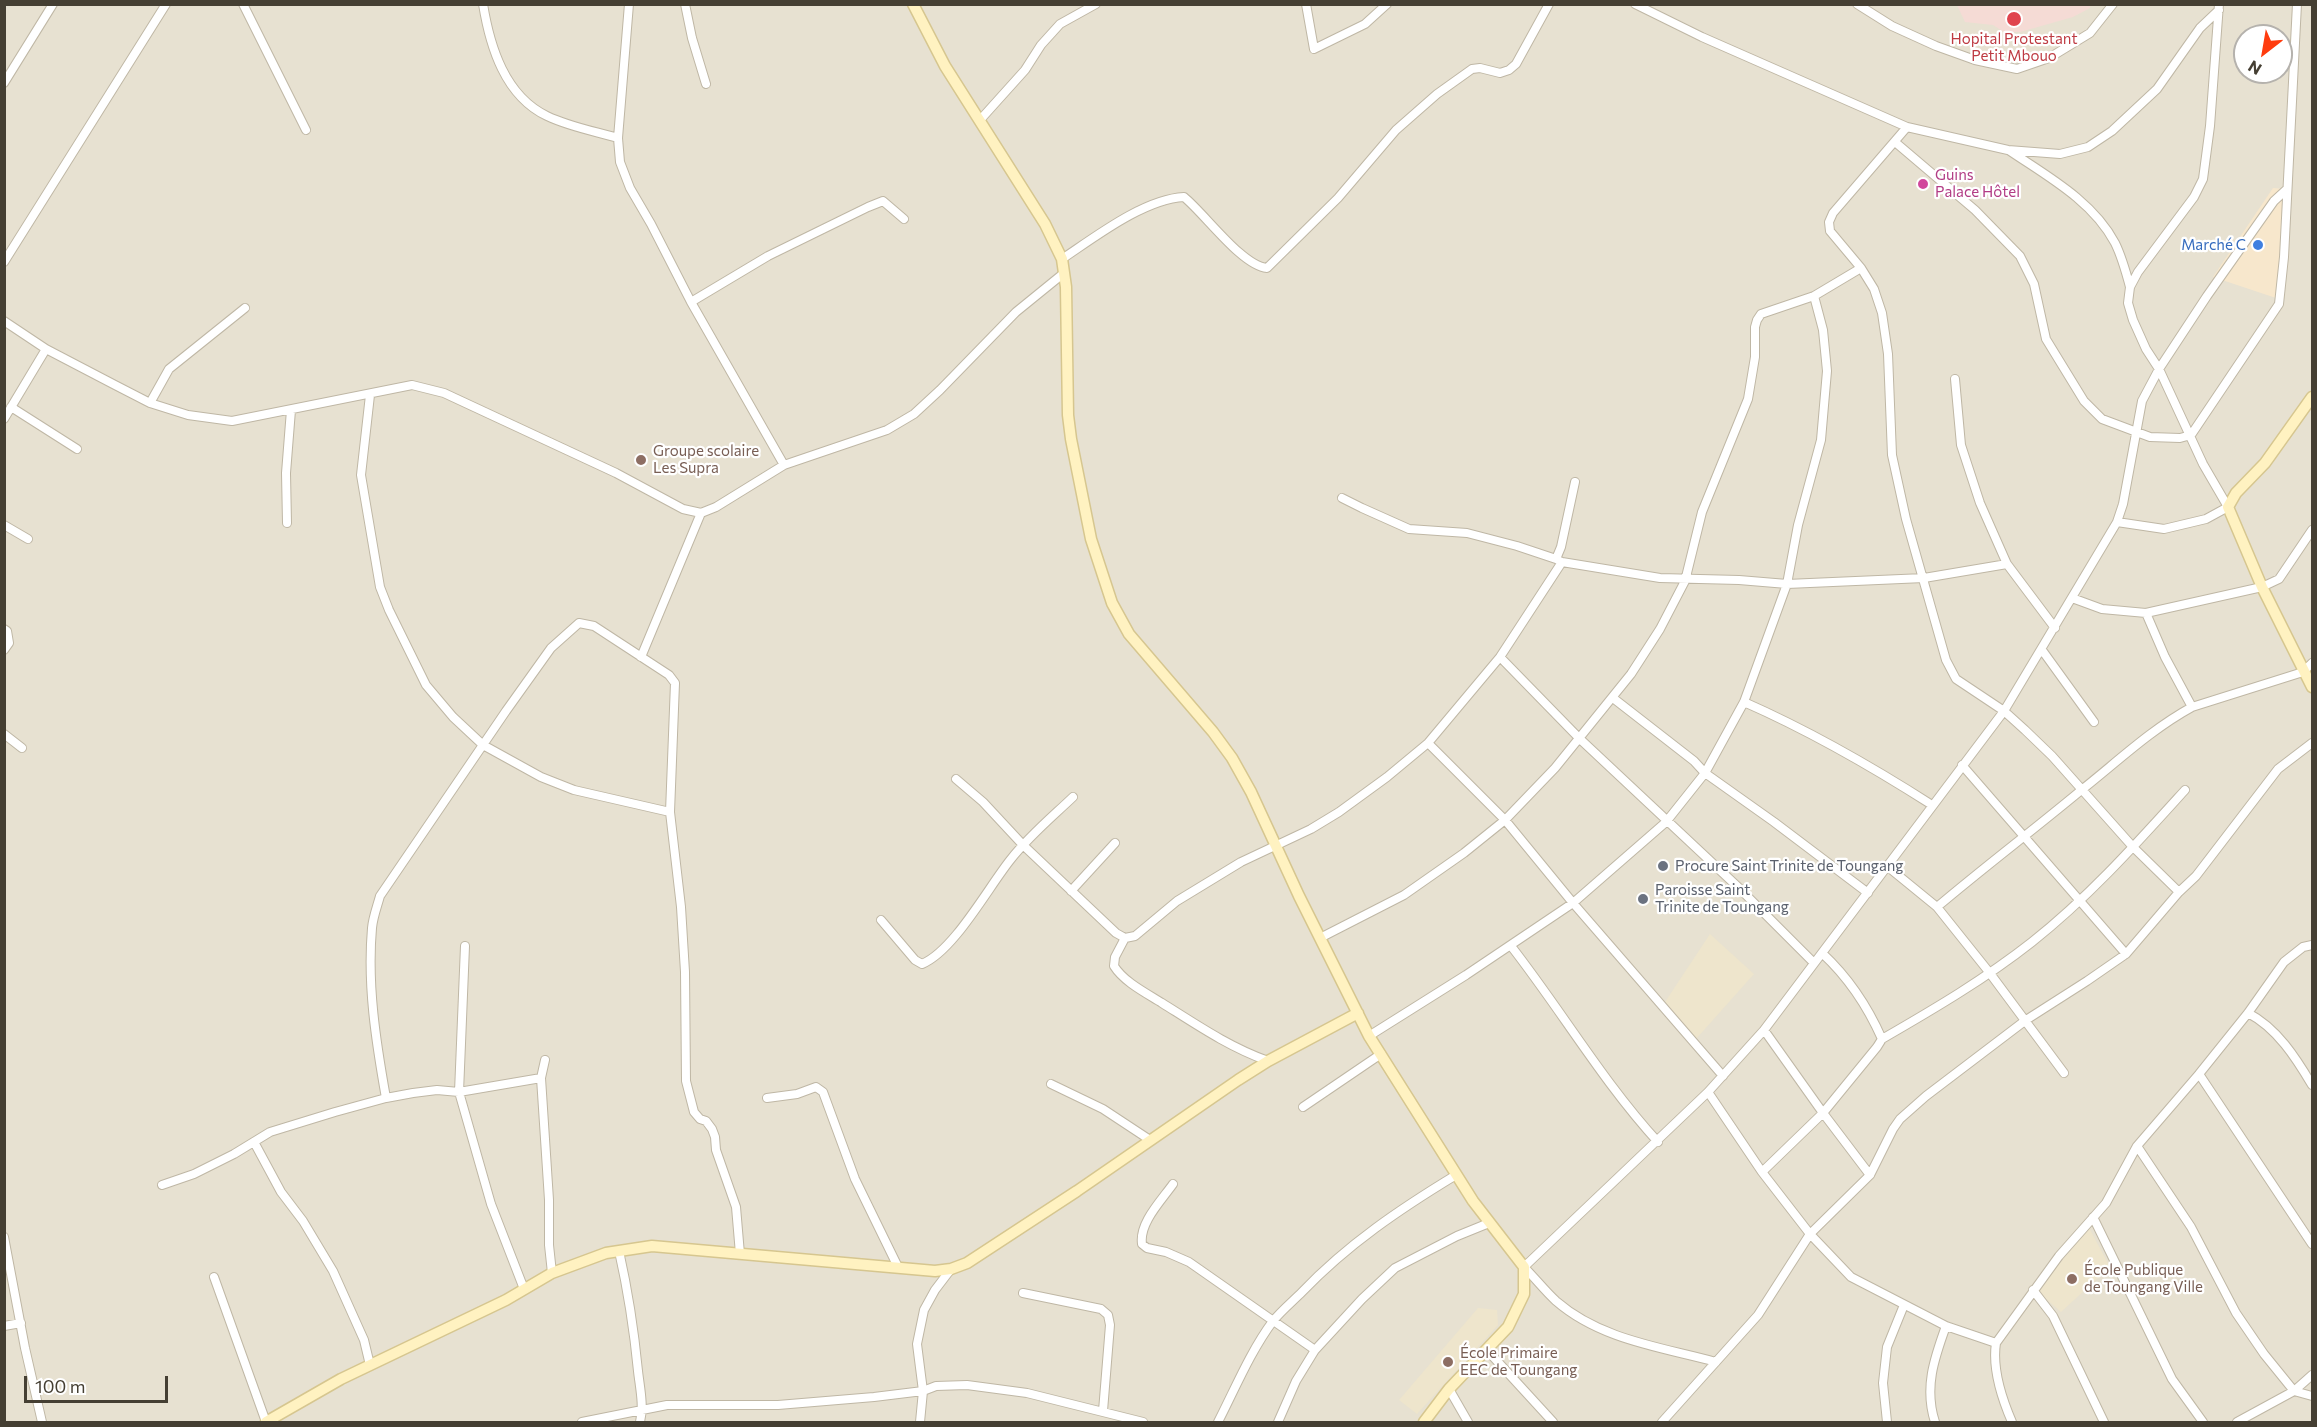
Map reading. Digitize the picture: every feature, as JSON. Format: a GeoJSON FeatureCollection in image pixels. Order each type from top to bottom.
{"type":"FeatureCollection","features":[{"type":"Feature","properties":{"kind":"street"},"geometry":{"type":"LineString","coordinates":[[4,83],[52,4]]}},
{"type":"Feature","properties":{"kind":"street"},"geometry":{"type":"LineString","coordinates":[[4,262],[166,4]]}},
{"type":"Feature","properties":{"kind":"street"},"geometry":{"type":"LineString","coordinates":[[243,4],[306,130]]}},
{"type":"Feature","properties":{"kind":"street"},"geometry":{"type":"LineString","coordinates":[[483,4],[486,26],[498,64],[519,94],[545,115],[618,138]]}},
{"type":"Feature","properties":{"kind":"street"},"geometry":{"type":"LineString","coordinates":[[629,4],[618,138],[620,162],[630,188],[691,302],[784,465]]}},
{"type":"Feature","properties":{"kind":"street"},"geometry":{"type":"LineString","coordinates":[[685,4],[692,38],[706,84]]}},
{"type":"Feature","properties":{"kind":"street"},"geometry":{"type":"LineString","coordinates":[[914,4],[945,66],[1045,224],[1062,259],[1066,287],[1068,415],[1083,508],[1112,603],[1129,634],[1213,732],[1232,758],[1251,792],[1275,846],[1370,1036],[1456,1175],[1524,1267],[1556,1301],[1586,1322],[1616,1337],[1716,1362]]}},
{"type":"Feature","properties":{"kind":"street"},"geometry":{"type":"LineString","coordinates":[[980,120],[1025,70],[1041,45],[1060,24],[1096,4]]}},
{"type":"Feature","properties":{"kind":"street"},"geometry":{"type":"LineString","coordinates":[[1306,4],[1314,49],[1365,24],[1387,4]]}},
{"type":"Feature","properties":{"kind":"street"},"geometry":{"type":"LineString","coordinates":[[1062,259],[1120,220],[1171,198],[1184,197],[1246,258],[1259,268],[1267,268],[1338,198],[1396,130],[1429,101],[1472,69],[1480,68],[1500,73],[1516,64],[1549,4]]}},
{"type":"Feature","properties":{"kind":"street"},"geometry":{"type":"LineString","coordinates":[[1635,4],[1702,37],[1906,127],[2008,150],[2060,154],[2088,147],[2112,131],[2157,89],[2200,28],[2219,7]]}},
{"type":"Feature","properties":{"kind":"street"},"geometry":{"type":"LineString","coordinates":[[1857,4],[1892,26],[1936,46],[1976,60],[2017,69],[2049,58],[2090,33],[2113,4]]}},
{"type":"Feature","properties":{"kind":"street"},"geometry":{"type":"LineString","coordinates":[[1895,142],[1975,210],[2020,256],[2034,284],[2046,339],[2084,401],[2102,419],[2150,437],[2162,439],[2191,435],[2279,304],[2284,257],[2297,4]]}},
{"type":"Feature","properties":{"kind":"street"},"geometry":{"type":"LineString","coordinates":[[2219,7],[2210,126],[2203,178],[2194,197],[2154,250],[2130,287],[2128,303],[2146,349],[2159,369],[2203,464],[2228,507],[2262,587],[2303,672],[2313,687]]}},
{"type":"Feature","properties":{"kind":"street"},"geometry":{"type":"LineString","coordinates":[[1906,127],[1833,213],[1829,222],[1830,231],[1861,268],[1874,289],[1882,314],[1887,354],[1892,455],[1906,519],[1946,660],[1956,679],[2004,711],[2052,756],[2133,847],[2179,892]]}},
{"type":"Feature","properties":{"kind":"street"},"geometry":{"type":"LineString","coordinates":[[2008,150],[2049,176],[2082,202],[2102,224],[2114,242],[2130,287]]}},
{"type":"Feature","properties":{"kind":"street"},"geometry":{"type":"LineString","coordinates":[[1424,1422],[1449,1389],[1508,1327],[1524,1294],[1524,1267],[1658,1142],[1708,1092],[1764,1030],[2004,711],[2117,522],[2123,504],[2142,401],[2159,369],[2252,232],[2274,201],[2286,190]]}},
{"type":"Feature","properties":{"kind":"street"},"geometry":{"type":"LineString","coordinates":[[691,302],[768,256],[883,201],[904,219]]}},
{"type":"Feature","properties":{"kind":"street"},"geometry":{"type":"LineString","coordinates":[[1320,938],[1404,896],[1464,853],[1505,820],[1556,768],[1580,739],[1613,698],[1660,629],[1685,580],[1702,512],[1748,399],[1755,357],[1757,320],[1761,314],[1814,296],[1861,268]]}},
{"type":"Feature","properties":{"kind":"street"},"geometry":{"type":"LineString","coordinates":[[4,321],[46,349],[150,403],[188,415],[232,421],[412,386],[444,393],[616,473],[683,509],[701,513],[716,507],[784,465],[887,430],[914,414],[1016,312],[1064,273]]}},
{"type":"Feature","properties":{"kind":"street"},"geometry":{"type":"LineString","coordinates":[[1370,1036],[1511,946],[1573,903],[1666,822],[1705,773],[1744,702],[1787,584],[1798,525],[1821,440],[1827,371],[1823,330],[1814,296]]}},
{"type":"Feature","properties":{"kind":"street"},"geometry":{"type":"LineString","coordinates":[[150,403],[169,369],[245,308]]}},
{"type":"Feature","properties":{"kind":"street"},"geometry":{"type":"LineString","coordinates":[[4,419],[46,349]]}},
{"type":"Feature","properties":{"kind":"street"},"geometry":{"type":"LineString","coordinates":[[1954,380],[1960,445],[1980,503],[2007,564],[2055,628]]}},
{"type":"Feature","properties":{"kind":"street"},"geometry":{"type":"LineString","coordinates":[[370,395],[361,475],[380,587],[426,686],[453,717],[483,745],[541,777],[574,790],[670,812]]}},
{"type":"Feature","properties":{"kind":"street"},"geometry":{"type":"LineString","coordinates":[[2117,522],[2164,529],[2206,519],[2228,507],[2236,493],[2265,463],[2313,397]]}},
{"type":"Feature","properties":{"kind":"street"},"geometry":{"type":"LineString","coordinates":[[11,407],[77,449]]}},
{"type":"Feature","properties":{"kind":"street"},"geometry":{"type":"LineString","coordinates":[[287,523],[286,473],[291,410]]}},
{"type":"Feature","properties":{"kind":"street"},"geometry":{"type":"LineString","coordinates":[[1268,1062],[1213,1036],[1138,988],[1118,972],[1114,966],[1125,939],[1135,936],[1177,901],[1241,862],[1311,829],[1339,812],[1428,743],[1500,657],[1559,560],[1575,482]]}},
{"type":"Feature","properties":{"kind":"street"},"geometry":{"type":"LineString","coordinates":[[1342,498],[1409,529],[1467,533],[1559,560],[1624,573],[1685,580],[1739,580],[1787,584],[1924,578],[2007,564]]}},
{"type":"Feature","properties":{"kind":"street"},"geometry":{"type":"LineString","coordinates":[[641,657],[701,513]]}},
{"type":"Feature","properties":{"kind":"street"},"geometry":{"type":"LineString","coordinates":[[4,525],[28,539]]}},
{"type":"Feature","properties":{"kind":"street"},"geometry":{"type":"LineString","coordinates":[[2072,598],[2102,609],[2145,613],[2262,587],[2279,579],[2313,530]]}},
{"type":"Feature","properties":{"kind":"street"},"geometry":{"type":"LineString","coordinates":[[2145,613],[2164,657],[2192,707]]}},
{"type":"Feature","properties":{"kind":"street"},"geometry":{"type":"LineString","coordinates":[[386,1098],[376,1042],[371,989],[372,926],[380,897],[551,648],[579,623],[594,626],[669,675],[675,683],[670,812],[682,918],[686,1081],[694,1112],[700,1119],[706,1121],[715,1137],[716,1150],[736,1207],[741,1239],[740,1254]]}},
{"type":"Feature","properties":{"kind":"street"},"geometry":{"type":"LineString","coordinates":[[4,629],[7,631],[9,643],[4,650]]}},
{"type":"Feature","properties":{"kind":"street"},"geometry":{"type":"LineString","coordinates":[[2042,650],[2094,722]]}},
{"type":"Feature","properties":{"kind":"street"},"geometry":{"type":"LineString","coordinates":[[1500,657],[1580,739],[1739,888],[1814,963]]}},
{"type":"Feature","properties":{"kind":"street"},"geometry":{"type":"LineString","coordinates":[[1936,907],[2148,735],[2192,707],[2303,672],[2313,663]]}},
{"type":"Feature","properties":{"kind":"street"},"geometry":{"type":"LineString","coordinates":[[1613,698],[1694,761],[1705,773],[1868,893]]}},
{"type":"Feature","properties":{"kind":"street"},"geometry":{"type":"LineString","coordinates":[[1744,702],[1866,763],[1932,805]]}},
{"type":"Feature","properties":{"kind":"street"},"geometry":{"type":"LineString","coordinates":[[4,734],[22,748]]}},
{"type":"Feature","properties":{"kind":"street"},"geometry":{"type":"LineString","coordinates":[[1662,1422],[1758,1315],[1810,1234],[1870,1175],[1900,1119],[1926,1096],[2026,1020],[2126,954],[2179,892],[2196,876],[2278,769],[2313,742]]}},
{"type":"Feature","properties":{"kind":"street"},"geometry":{"type":"LineString","coordinates":[[1428,743],[1505,820],[1573,903],[1723,1076]]}},
{"type":"Feature","properties":{"kind":"street"},"geometry":{"type":"LineString","coordinates":[[1962,765],[2126,954]]}},
{"type":"Feature","properties":{"kind":"street"},"geometry":{"type":"LineString","coordinates":[[956,779],[1008,827],[1023,845],[1071,891],[1125,939]]}},
{"type":"Feature","properties":{"kind":"street"},"geometry":{"type":"LineString","coordinates":[[1762,1172],[1823,1113],[1882,1038],[1937,1008],[2032,942],[2080,900],[2185,790]]}},
{"type":"Feature","properties":{"kind":"street"},"geometry":{"type":"LineString","coordinates":[[881,920],[915,960],[922,964],[932,960],[970,918],[999,874],[1023,845],[1073,797]]}},
{"type":"Feature","properties":{"kind":"street"},"geometry":{"type":"LineString","coordinates":[[1071,891],[1115,843]]}},
{"type":"Feature","properties":{"kind":"street"},"geometry":{"type":"LineString","coordinates":[[1888,867],[1936,907],[1989,972],[2064,1073]]}},
{"type":"Feature","properties":{"kind":"street"},"geometry":{"type":"LineString","coordinates":[[2012,1422],[2006,1409],[1994,1357],[1996,1343],[2033,1290],[2106,1203],[2137,1146],[2248,1013],[2284,962],[2303,946],[2313,945]]}},
{"type":"Feature","properties":{"kind":"street"},"geometry":{"type":"LineString","coordinates":[[465,946],[459,1092],[491,1204],[524,1289]]}},
{"type":"Feature","properties":{"kind":"street"},"geometry":{"type":"LineString","coordinates":[[1511,946],[1545,989],[1635,1117],[1658,1142]]}},
{"type":"Feature","properties":{"kind":"street"},"geometry":{"type":"LineString","coordinates":[[1822,953],[1842,972],[1861,998],[1882,1038]]}},
{"type":"Feature","properties":{"kind":"street"},"geometry":{"type":"LineString","coordinates":[[214,1277],[266,1422],[370,1365],[458,1324],[552,1274],[619,1251],[652,1246],[935,1271],[951,1269],[967,1263],[1268,1062],[1358,1013]]}},
{"type":"Feature","properties":{"kind":"street"},"geometry":{"type":"LineString","coordinates":[[2248,1013],[2260,1019],[2281,1040],[2313,1085]]}},
{"type":"Feature","properties":{"kind":"street"},"geometry":{"type":"LineString","coordinates":[[1764,1030],[1870,1175]]}},
{"type":"Feature","properties":{"kind":"street"},"geometry":{"type":"LineString","coordinates":[[1303,1107],[1381,1054]]}},
{"type":"Feature","properties":{"kind":"street"},"geometry":{"type":"LineString","coordinates":[[545,1060],[541,1078],[552,1274]]}},
{"type":"Feature","properties":{"kind":"street"},"geometry":{"type":"LineString","coordinates":[[2199,1074],[2313,1244]]}},
{"type":"Feature","properties":{"kind":"street"},"geometry":{"type":"LineString","coordinates":[[162,1185],[194,1174],[288,1126],[386,1098],[437,1090],[459,1092],[541,1078]]}},
{"type":"Feature","properties":{"kind":"street"},"geometry":{"type":"LineString","coordinates":[[1051,1084],[1103,1109],[1150,1140]]}},
{"type":"Feature","properties":{"kind":"street"},"geometry":{"type":"LineString","coordinates":[[767,1098],[797,1094],[816,1087],[823,1092],[855,1179],[898,1267]]}},
{"type":"Feature","properties":{"kind":"street"},"geometry":{"type":"LineString","coordinates":[[1708,1092],[1762,1172],[1810,1234],[1851,1277],[1946,1326],[1996,1343]]}},
{"type":"Feature","properties":{"kind":"street"},"geometry":{"type":"LineString","coordinates":[[254,1142],[281,1192],[303,1221],[333,1270],[364,1340],[370,1365]]}},
{"type":"Feature","properties":{"kind":"street"},"geometry":{"type":"LineString","coordinates":[[2137,1146],[2190,1227],[2236,1313],[2264,1354],[2294,1390],[2313,1396]]}},
{"type":"Feature","properties":{"kind":"street"},"geometry":{"type":"LineString","coordinates":[[1218,1422],[1243,1371],[1274,1321],[1340,1255],[1371,1230],[1403,1207],[1456,1175]]}},
{"type":"Feature","properties":{"kind":"street"},"geometry":{"type":"LineString","coordinates":[[1173,1184],[1140,1234],[1142,1244],[1147,1248],[1166,1252],[1189,1262],[1315,1350]]}},
{"type":"Feature","properties":{"kind":"street"},"geometry":{"type":"LineString","coordinates":[[2093,1217],[2172,1379],[2203,1422]]}},
{"type":"Feature","properties":{"kind":"street"},"geometry":{"type":"LineString","coordinates":[[1278,1422],[1296,1381],[1315,1350],[1362,1299],[1395,1268],[1456,1236],[1490,1223]]}},
{"type":"Feature","properties":{"kind":"street"},"geometry":{"type":"LineString","coordinates":[[4,1237],[42,1422]]}},
{"type":"Feature","properties":{"kind":"street"},"geometry":{"type":"LineString","coordinates":[[619,1251],[628,1294],[643,1410],[640,1422]]}},
{"type":"Feature","properties":{"kind":"street"},"geometry":{"type":"LineString","coordinates":[[920,1422],[923,1391],[917,1344],[924,1310],[935,1290],[951,1269]]}},
{"type":"Feature","properties":{"kind":"street"},"geometry":{"type":"LineString","coordinates":[[2033,1290],[2053,1316],[2104,1422]]}},
{"type":"Feature","properties":{"kind":"street"},"geometry":{"type":"LineString","coordinates":[[1023,1293],[1101,1309],[1108,1315],[1110,1324],[1102,1411]]}},
{"type":"Feature","properties":{"kind":"street"},"geometry":{"type":"LineString","coordinates":[[1887,1422],[1883,1383],[1887,1347],[1904,1305]]}},
{"type":"Feature","properties":{"kind":"street"},"geometry":{"type":"LineString","coordinates":[[4,1326],[21,1323]]}},
{"type":"Feature","properties":{"kind":"street"},"geometry":{"type":"LineString","coordinates":[[1935,1422],[1929,1385],[1937,1350],[1946,1326]]}},
{"type":"Feature","properties":{"kind":"street"},"geometry":{"type":"LineString","coordinates":[[1487,1350],[1553,1422]]}},
{"type":"Feature","properties":{"kind":"street"},"geometry":{"type":"LineString","coordinates":[[2237,1422],[2294,1390],[2313,1375]]}},
{"type":"Feature","properties":{"kind":"street"},"geometry":{"type":"LineString","coordinates":[[582,1422],[667,1405],[778,1405],[923,1391],[936,1386],[967,1385],[1027,1393],[1143,1422]]}},
{"type":"Feature","properties":{"kind":"street"},"geometry":{"type":"LineString","coordinates":[[1449,1389],[1468,1422]]}},
{"type":"Feature","properties":{"kind":"shaded area"},"geometry":{"type":"Polygon","coordinates":[[[5,5],[2312,5],[2312,1422],[5,1422],[5,5]]]}},
{"type":"Feature","properties":{"kind":"shaded area","name":"Hopital Protestant Petit Mbouo"},"geometry":{"type":"Polygon","coordinates":[[[1957,5],[2090,5],[2090,8],[2073,17],[2020,32],[2004,32],[1993,25],[1965,22],[1957,5]]]}},
{"type":"Feature","properties":{"kind":"shaded area","name":"Marché C"},"geometry":{"type":"Polygon","coordinates":[[[2273,188],[2285,189],[2279,299],[2213,277],[2273,188]]]}},
{"type":"Feature","properties":{"kind":"shaded area"},"geometry":{"type":"Polygon","coordinates":[[[1710,934],[1754,974],[1696,1039],[1665,1002],[1710,934]]]}},
{"type":"Feature","properties":{"kind":"shaded area","name":"École Publique de Toungang Ville"},"geometry":{"type":"Polygon","coordinates":[[[2089,1228],[2110,1267],[2061,1312],[2037,1291],[2089,1228]]]}},
{"type":"Feature","properties":{"kind":"shaded area","name":"École Primaire EEC de Toungang"},"geometry":{"type":"Polygon","coordinates":[[[1478,1308],[1497,1310],[1498,1325],[1417,1414],[1399,1400],[1478,1308]]]}},
{"type":"Feature","properties":{"kind":"place","name":"Hopital Protestant Petit Mbouo"},"geometry":{"type":"Point","coordinates":[2014,19]}},
{"type":"Feature","properties":{"kind":"place","name":"Guins Palace Hôtel"},"geometry":{"type":"Point","coordinates":[1923,184]}},
{"type":"Feature","properties":{"kind":"place","name":"Marché C"},"geometry":{"type":"Point","coordinates":[2258,245]}},
{"type":"Feature","properties":{"kind":"place","name":"Groupe scolaire Les Supra"},"geometry":{"type":"Point","coordinates":[641,460]}},
{"type":"Feature","properties":{"kind":"place","name":"Procure Saint Trinite de Toungang"},"geometry":{"type":"Point","coordinates":[1663,866]}},
{"type":"Feature","properties":{"kind":"place","name":"Paroisse Saint Trinite de Toungang"},"geometry":{"type":"Point","coordinates":[1643,899]}},
{"type":"Feature","properties":{"kind":"place","name":"École Publique de Toungang Ville"},"geometry":{"type":"Point","coordinates":[2072,1279]}},
{"type":"Feature","properties":{"kind":"place","name":"École Primaire EEC de Toungang"},"geometry":{"type":"Point","coordinates":[1448,1362]}}]}
